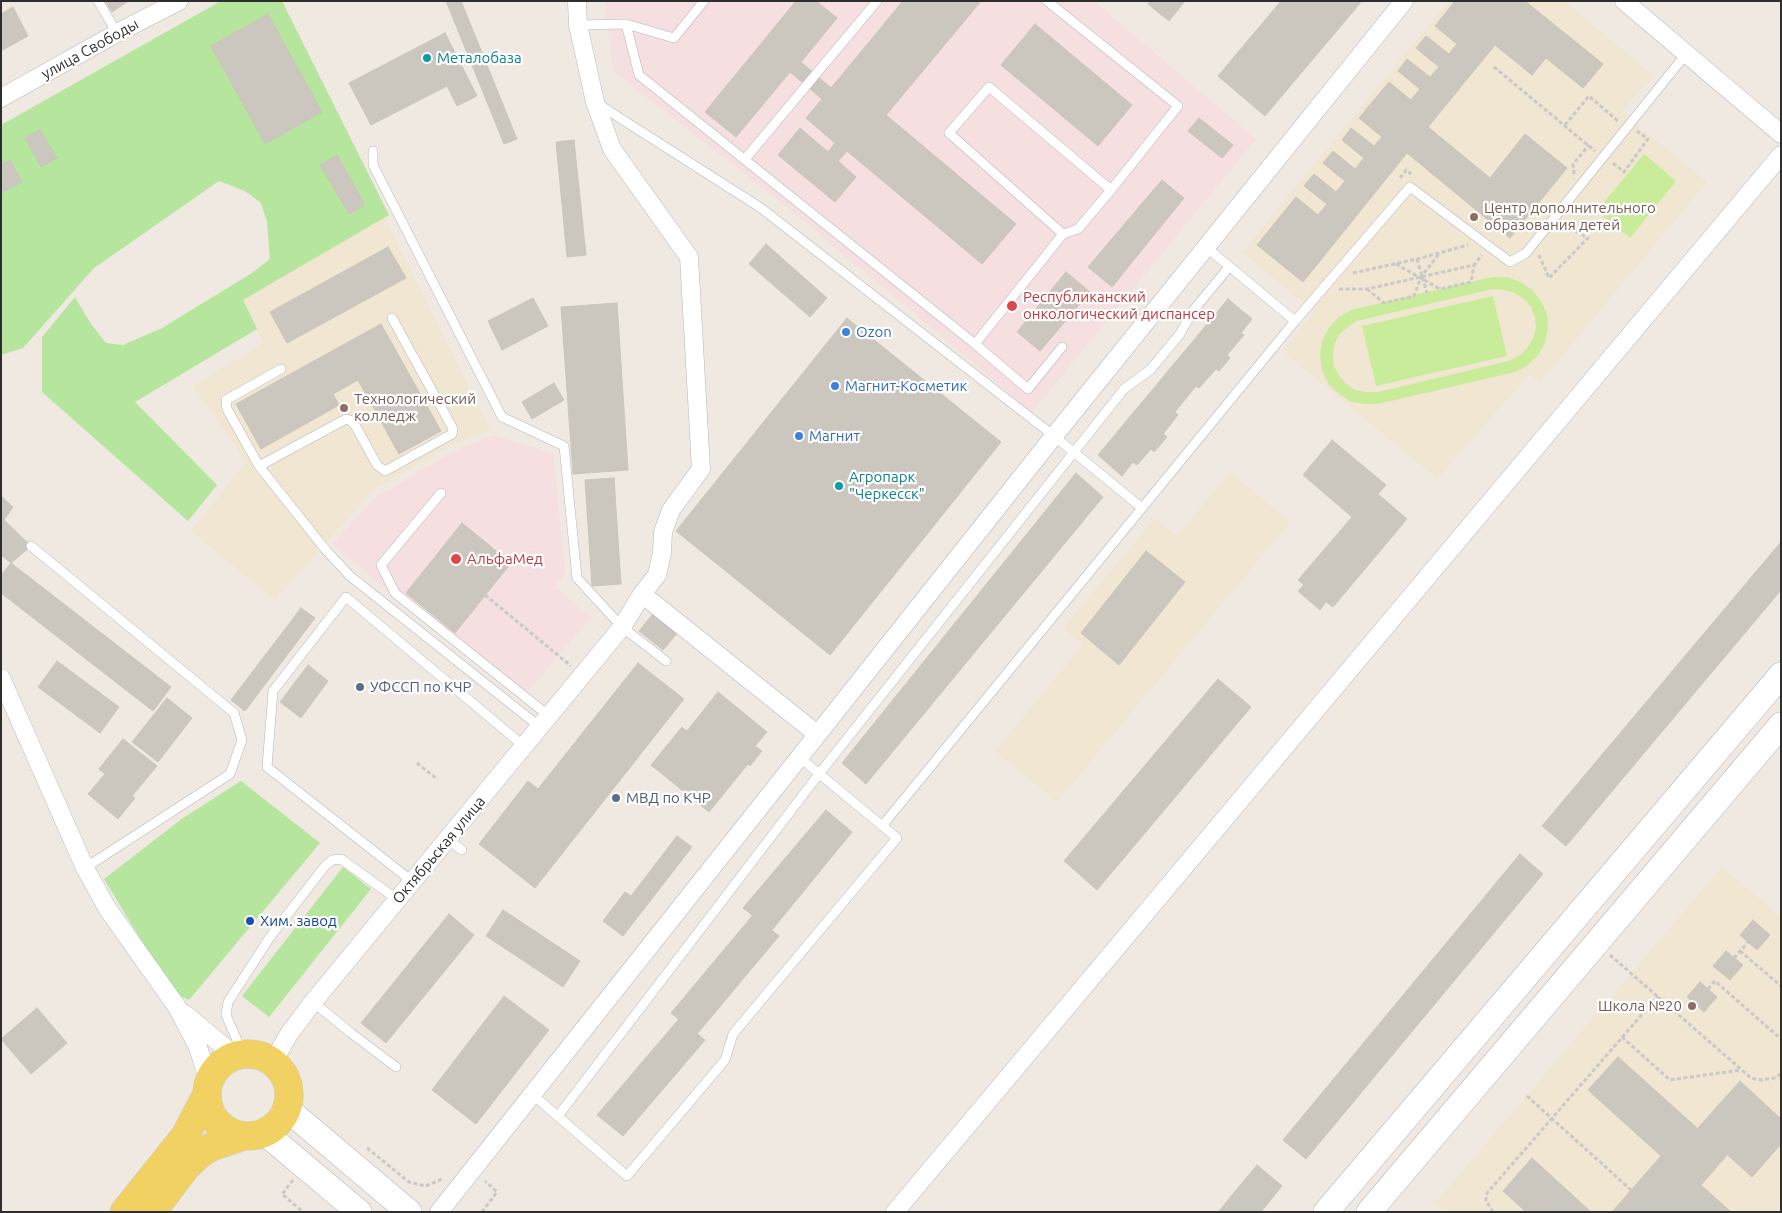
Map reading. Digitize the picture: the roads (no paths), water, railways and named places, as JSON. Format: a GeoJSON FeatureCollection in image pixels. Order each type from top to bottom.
{"type":"FeatureCollection","features":[{"type":"Feature","properties":{"kind":"main road"},"geometry":{"type":"LineString","coordinates":[[124,1212],[185,1136],[214,1072],[220,1065],[239,1055],[260,1055],[273,1062],[280,1068],[289,1087],[290,1098],[287,1109],[275,1127],[211,1147],[200,1154],[187,1166],[152,1212]]}},
{"type":"Feature","properties":{"kind":"main road"},"geometry":{"type":"LineString","coordinates":[[208,1088],[209,1106],[214,1117],[222,1126],[232,1133],[255,1134]]}},
{"type":"Feature","properties":{"kind":"street","name":"улица Свободы"},"geometry":{"type":"LineString","coordinates":[[1,98],[117,33],[179,1]]}},
{"type":"Feature","properties":{"kind":"street","name":"Октябрьская улица"},"geometry":{"type":"LineString","coordinates":[[273,1062],[289,1034],[313,1002],[413,882],[455,845],[525,747],[622,627],[642,594],[657,575],[662,553],[663,532],[671,510],[701,469],[689,257],[612,149],[596,102],[578,25],[577,1]]}},
{"type":"Feature","properties":{"kind":"street"},"geometry":{"type":"LineString","coordinates":[[439,1212],[1054,436],[1404,1]]}},
{"type":"Feature","properties":{"kind":"street"},"geometry":{"type":"LineString","coordinates":[[1624,1],[1781,134]]}},
{"type":"Feature","properties":{"kind":"street"},"geometry":{"type":"LineString","coordinates":[[895,1212],[1781,155]]}},
{"type":"Feature","properties":{"kind":"street"},"geometry":{"type":"LineString","coordinates":[[642,594],[817,734]]}},
{"type":"Feature","properties":{"kind":"street"},"geometry":{"type":"LineString","coordinates":[[1334,1209],[1781,675]]}},
{"type":"Feature","properties":{"kind":"street"},"geometry":{"type":"LineString","coordinates":[[1,678],[85,868],[108,908],[177,1007],[198,1048],[208,1088]]}},
{"type":"Feature","properties":{"kind":"street"},"geometry":{"type":"LineString","coordinates":[[1369,1212],[1781,725]]}},
{"type":"Feature","properties":{"kind":"street"},"geometry":{"type":"LineString","coordinates":[[177,1007],[239,1055]]}},
{"type":"Feature","properties":{"kind":"street"},"geometry":{"type":"LineString","coordinates":[[287,1109],[409,1212]]}},
{"type":"Feature","properties":{"kind":"street"},"geometry":{"type":"LineString","coordinates":[[255,1134],[359,1212]]}},
{"type":"Feature","properties":{"kind":"lane"},"geometry":{"type":"LineString","coordinates":[[98,1],[117,33]]}},
{"type":"Feature","properties":{"kind":"lane"},"geometry":{"type":"LineString","coordinates":[[578,25],[626,24],[674,38],[704,1]]}},
{"type":"Feature","properties":{"kind":"lane"},"geometry":{"type":"LineString","coordinates":[[745,159],[877,1]]}},
{"type":"Feature","properties":{"kind":"lane"},"geometry":{"type":"LineString","coordinates":[[975,344],[1064,234],[1078,229],[1178,106],[1047,1]]}},
{"type":"Feature","properties":{"kind":"lane"},"geometry":{"type":"LineString","coordinates":[[626,24],[639,75],[975,344],[1028,389],[1062,347]]}},
{"type":"Feature","properties":{"kind":"lane"},"geometry":{"type":"LineString","coordinates":[[882,826],[1295,321],[1410,187],[1510,262],[1526,253],[1686,54]]}},
{"type":"Feature","properties":{"kind":"lane"},"geometry":{"type":"LineString","coordinates":[[1064,234],[949,133],[989,87],[1111,190]]}},
{"type":"Feature","properties":{"kind":"lane"},"geometry":{"type":"LineString","coordinates":[[596,102],[761,208],[1054,436],[1142,508]]}},
{"type":"Feature","properties":{"kind":"lane"},"geometry":{"type":"LineString","coordinates":[[373,152],[373,165],[502,417],[564,446],[576,578],[622,627],[666,661]]}},
{"type":"Feature","properties":{"kind":"lane"},"geometry":{"type":"LineString","coordinates":[[1206,248],[1295,321]]}},
{"type":"Feature","properties":{"kind":"lane"},"geometry":{"type":"LineString","coordinates":[[558,1116],[819,774],[1124,389],[1150,370],[1180,334],[1192,312],[1229,267]]}},
{"type":"Feature","properties":{"kind":"lane"},"geometry":{"type":"LineString","coordinates":[[259,466],[346,418],[355,425],[377,466],[385,471],[452,434],[453,429],[451,425],[392,318]]}},
{"type":"Feature","properties":{"kind":"lane"},"geometry":{"type":"LineString","coordinates":[[280,369],[226,400],[227,409],[259,466],[325,549],[350,576],[545,722]]}},
{"type":"Feature","properties":{"kind":"lane"},"geometry":{"type":"LineString","coordinates":[[441,493],[381,565],[395,593],[545,722]]}},
{"type":"Feature","properties":{"kind":"lane"},"geometry":{"type":"LineString","coordinates":[[32,546],[234,713],[242,740],[230,774],[85,868]]}},
{"type":"Feature","properties":{"kind":"lane"},"geometry":{"type":"LineString","coordinates":[[413,882],[267,767],[273,691],[346,596],[525,747]]}},
{"type":"Feature","properties":{"kind":"lane"},"geometry":{"type":"LineString","coordinates":[[532,1094],[627,1176],[726,1060],[733,1034],[896,838],[799,757]]}},
{"type":"Feature","properties":{"kind":"lane"},"geometry":{"type":"LineString","coordinates":[[239,1055],[226,1015],[228,1002],[270,937],[325,866],[332,860],[341,859],[398,900]]}},
{"type":"Feature","properties":{"kind":"lane"},"geometry":{"type":"LineString","coordinates":[[313,1002],[350,1033],[396,1067]]}},
{"type":"Feature","properties":{"kind":"place","name":"Металобаза"},"geometry":{"type":"Point","coordinates":[427,58]}},
{"type":"Feature","properties":{"kind":"place","name":"Центр дополнительного образования детей"},"geometry":{"type":"Point","coordinates":[1474,217]}},
{"type":"Feature","properties":{"kind":"place","name":"Республиканский онкологический диспансер"},"geometry":{"type":"Point","coordinates":[1012,306]}},
{"type":"Feature","properties":{"kind":"place","name":"Ozon"},"geometry":{"type":"Point","coordinates":[846,332]}},
{"type":"Feature","properties":{"kind":"place","name":"Магнит-Косметик"},"geometry":{"type":"Point","coordinates":[835,386]}},
{"type":"Feature","properties":{"kind":"place","name":"Технологический колледж"},"geometry":{"type":"Point","coordinates":[344,408]}},
{"type":"Feature","properties":{"kind":"place","name":"Магнит"},"geometry":{"type":"Point","coordinates":[799,436]}},
{"type":"Feature","properties":{"kind":"place","name":"Агропарк \"Черкесск\""},"geometry":{"type":"Point","coordinates":[839,486]}},
{"type":"Feature","properties":{"kind":"place","name":"АльфаМед"},"geometry":{"type":"Point","coordinates":[456,559]}},
{"type":"Feature","properties":{"kind":"place","name":"УФССП по КЧР"},"geometry":{"type":"Point","coordinates":[360,687]}},
{"type":"Feature","properties":{"kind":"place","name":"МВД по КЧР"},"geometry":{"type":"Point","coordinates":[616,798]}},
{"type":"Feature","properties":{"kind":"place","name":"Хим. завод"},"geometry":{"type":"Point","coordinates":[250,921]}},
{"type":"Feature","properties":{"kind":"place","name":"Школа №20"},"geometry":{"type":"Point","coordinates":[1692,1006]}}]}
